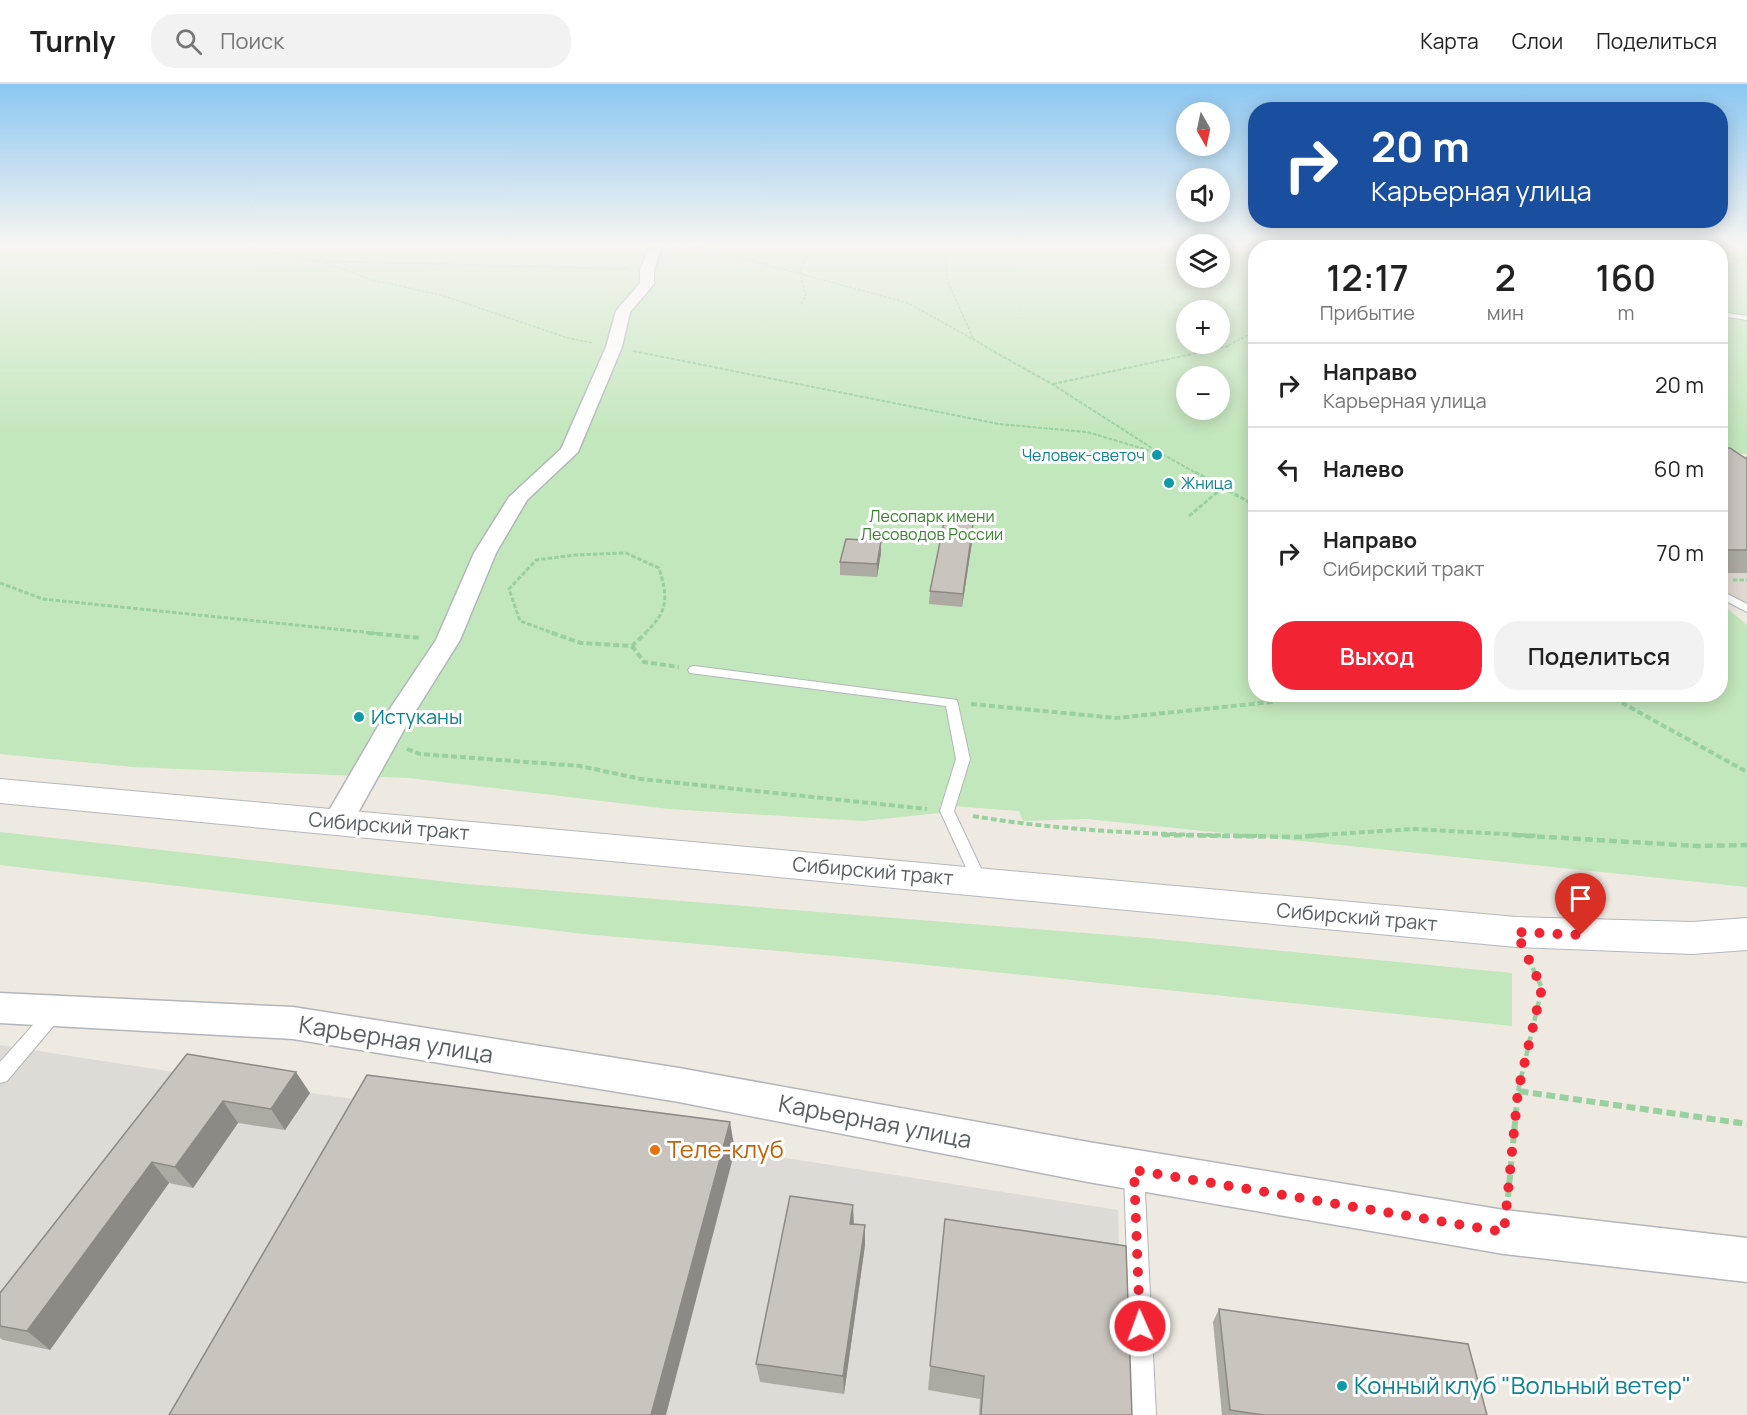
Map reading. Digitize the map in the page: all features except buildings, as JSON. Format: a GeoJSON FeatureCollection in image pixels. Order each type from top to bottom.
{"type":"FeatureCollection","features":[{"type":"Feature","properties":{"kind":"main road","name":"Сибирский тракт"},"geometry":{"type":"LineString","coordinates":[[0,791],[1516,932],[1692,938],[1747,934]]}},
{"type":"Feature","properties":{"kind":"street"},"geometry":{"type":"LineString","coordinates":[[338,821],[391,728],[448,640],[485,553],[519,497],[569,452],[614,347],[626,308]]}},
{"type":"Feature","properties":{"kind":"street","name":"Карьерная улица"},"geometry":{"type":"LineString","coordinates":[[0,1008],[293,1023],[679,1085],[1134,1170],[1504,1232],[1747,1260]]}},
{"type":"Feature","properties":{"kind":"lane"},"geometry":{"type":"LineString","coordinates":[[1728,315],[1747,318]]}},
{"type":"Feature","properties":{"kind":"lane"},"geometry":{"type":"LineString","coordinates":[[1728,598],[1747,609]]}},
{"type":"Feature","properties":{"kind":"lane"},"geometry":{"type":"LineString","coordinates":[[694,670],[952,703],[963,759],[947,811],[979,881]]}},
{"type":"Feature","properties":{"kind":"lane"},"geometry":{"type":"LineString","coordinates":[[0,1075],[57,1011]]}},
{"type":"Feature","properties":{"kind":"lane"},"geometry":{"type":"LineString","coordinates":[[1134,1170],[1144,1415]]}},
{"type":"Feature","properties":{"kind":"path"},"geometry":{"type":"LineString","coordinates":[[480,308],[568,338],[916,410],[999,424],[1088,432],[1161,454]]}},
{"type":"Feature","properties":{"kind":"path"},"geometry":{"type":"LineString","coordinates":[[917,308],[1052,384],[1161,454],[1248,502]]}},
{"type":"Feature","properties":{"kind":"path"},"geometry":{"type":"LineString","coordinates":[[959,308],[974,339]]}},
{"type":"Feature","properties":{"kind":"path"},"geometry":{"type":"LineString","coordinates":[[1052,384],[1227,347],[1248,335]]}},
{"type":"Feature","properties":{"kind":"path"},"geometry":{"type":"LineString","coordinates":[[1189,516],[1221,489]]}},
{"type":"Feature","properties":{"kind":"path"},"geometry":{"type":"LineString","coordinates":[[632,646],[656,623],[667,595],[659,568],[626,553],[575,555],[536,560],[509,589],[520,621],[581,643],[632,646],[644,662],[694,670]]}},
{"type":"Feature","properties":{"kind":"path"},"geometry":{"type":"LineString","coordinates":[[0,583],[43,598],[448,640]]}},
{"type":"Feature","properties":{"kind":"path"},"geometry":{"type":"LineString","coordinates":[[952,703],[1031,708],[1116,718],[1272,702]]}},
{"type":"Feature","properties":{"kind":"path"},"geometry":{"type":"LineString","coordinates":[[1620,702],[1747,772]]}},
{"type":"Feature","properties":{"kind":"path"},"geometry":{"type":"LineString","coordinates":[[391,728],[395,745],[420,754],[580,766],[641,779],[947,811],[1020,824],[1162,835],[1297,837],[1413,829],[1698,846],[1747,845]]}},
{"type":"Feature","properties":{"kind":"path"},"geometry":{"type":"LineString","coordinates":[[1504,1232],[1518,1091],[1542,988],[1516,932]]}},
{"type":"Feature","properties":{"kind":"path"},"geometry":{"type":"LineString","coordinates":[[1518,1091],[1747,1124]]}},
{"type":"Feature","properties":{"kind":"shaded area"},"geometry":{"type":"Polygon","coordinates":[[[1728,456],[1747,456],[1747,613],[1728,597],[1728,456]]]}},
{"type":"Feature","properties":{"kind":"shaded area"},"geometry":{"type":"Polygon","coordinates":[[[0,1045],[310,1093],[735,1150],[1118,1210],[1122,1415],[0,1415],[0,1045]]]}},
{"type":"Feature","properties":{"kind":"green space","name":"Лесопарк имени Лесоводов России"},"geometry":{"type":"Polygon","coordinates":[[[0,308],[1176,308],[1176,354],[1230,354],[1230,308],[1248,308],[1248,702],[1728,702],[1728,609],[1747,625],[1747,887],[1087,819],[1023,821],[1019,811],[940,805],[940,813],[863,821],[669,809],[409,778],[133,767],[0,754],[0,308]]]}},
{"type":"Feature","properties":{"kind":"green space","name":"Лесопарк имени Лесоводов России"},"geometry":{"type":"Polygon","coordinates":[[[1728,308],[1747,308],[1747,454],[1728,454],[1728,308]]]}},
{"type":"Feature","properties":{"kind":"green space"},"geometry":{"type":"Polygon","coordinates":[[[0,832],[467,884],[1148,938],[1512,973],[1512,1026],[869,959],[584,934],[0,865],[0,832]]]}},
{"type":"Feature","properties":{"kind":"place","name":"Человек-светоч"},"geometry":{"type":"Point","coordinates":[1157,455]}},
{"type":"Feature","properties":{"kind":"place","name":"Жница"},"geometry":{"type":"Point","coordinates":[1169,483]}},
{"type":"Feature","properties":{"kind":"place","name":"Истуканы"},"geometry":{"type":"Point","coordinates":[359,717]}},
{"type":"Feature","properties":{"kind":"place","name":"Теле-клуб"},"geometry":{"type":"Point","coordinates":[655,1150]}},
{"type":"Feature","properties":{"kind":"place","name":"Конный клуб \"Вольный ветер\""},"geometry":{"type":"Point","coordinates":[1342,1386]}},
{"type":"Feature","properties":{"kind":"route"},"geometry":{"type":"LineString","coordinates":[[1140,1326],[1134,1170],[1504,1232],[1518,1091],[1542,988],[1516,932],[1581,935]]}}]}
